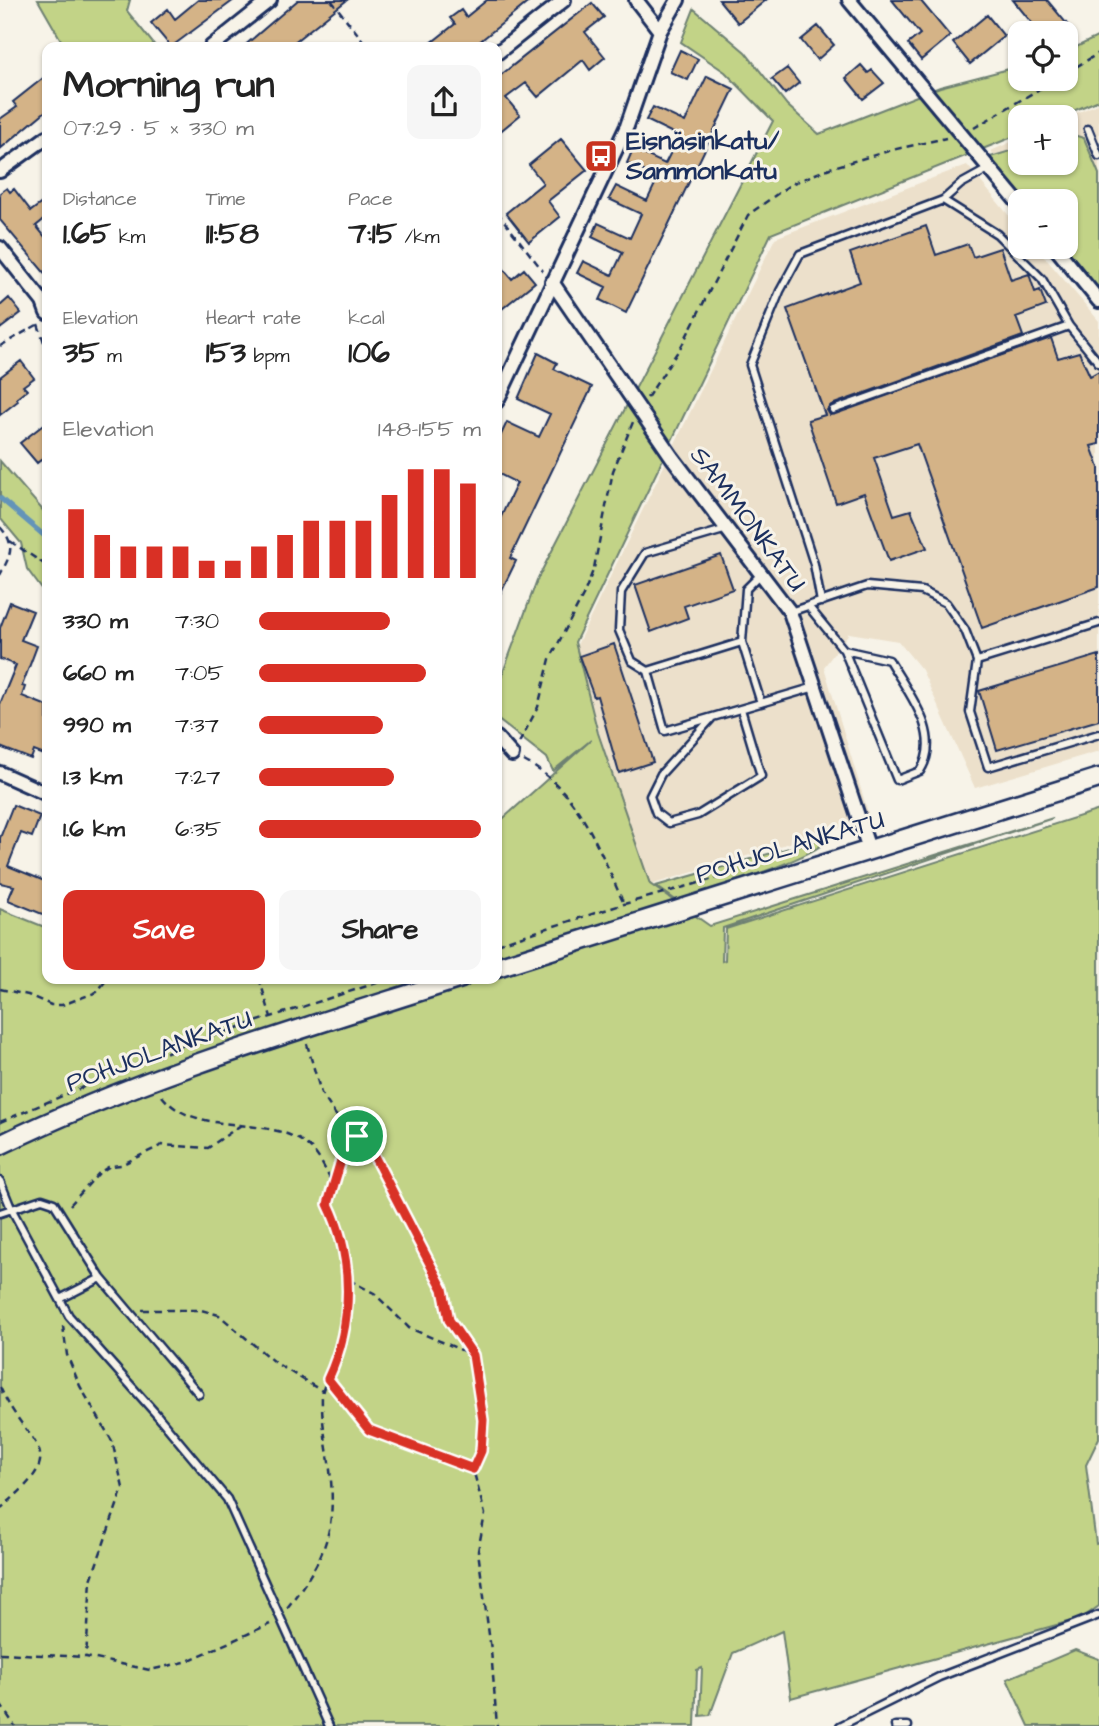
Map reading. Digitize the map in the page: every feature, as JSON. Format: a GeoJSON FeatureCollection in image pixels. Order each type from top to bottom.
{"type":"FeatureCollection","features":[{"type":"Feature","properties":{"kind":"main road","name":"POHJOLANKATU"},"geometry":{"type":"LineString","coordinates":[[502,965],[1099,779]]}},
{"type":"Feature","properties":{"kind":"main road","name":"POHJOLANKATU"},"geometry":{"type":"LineString","coordinates":[[0,1145],[60,1116],[148,1080],[442,984]]}},
{"type":"Feature","properties":{"kind":"street"},"geometry":{"type":"LineString","coordinates":[[217,42],[270,0]]}},
{"type":"Feature","properties":{"kind":"street"},"geometry":{"type":"LineString","coordinates":[[502,49],[564,0]]}},
{"type":"Feature","properties":{"kind":"street"},"geometry":{"type":"LineString","coordinates":[[636,0],[660,31]]}},
{"type":"Feature","properties":{"kind":"street"},"geometry":{"type":"LineString","coordinates":[[502,390],[627,126],[660,31],[678,0]]}},
{"type":"Feature","properties":{"kind":"street"},"geometry":{"type":"LineString","coordinates":[[849,0],[1008,190]]}},
{"type":"Feature","properties":{"kind":"street"},"geometry":{"type":"LineString","coordinates":[[0,171],[42,141]]}},
{"type":"Feature","properties":{"kind":"street"},"geometry":{"type":"LineString","coordinates":[[0,248],[42,301]]}},
{"type":"Feature","properties":{"kind":"street"},"geometry":{"type":"LineString","coordinates":[[1065,259],[1099,301]]}},
{"type":"Feature","properties":{"kind":"street","name":"SAMMONKATU"},"geometry":{"type":"LineString","coordinates":[[552,282],[640,410],[790,612],[869,849]]}},
{"type":"Feature","properties":{"kind":"street"},"geometry":{"type":"LineString","coordinates":[[502,744],[512,755]]}},
{"type":"Feature","properties":{"kind":"street"},"geometry":{"type":"LineString","coordinates":[[0,773],[42,792]]}},
{"type":"Feature","properties":{"kind":"lane"},"geometry":{"type":"LineString","coordinates":[[1088,129],[1099,156]]}},
{"type":"Feature","properties":{"kind":"lane"},"geometry":{"type":"LineString","coordinates":[[821,602],[814,564],[750,365],[780,291],[800,254],[943,200],[961,184],[990,168]]}},
{"type":"Feature","properties":{"kind":"lane"},"geometry":{"type":"LineString","coordinates":[[943,200],[1006,243],[1042,279],[1069,326],[1099,363]]}},
{"type":"Feature","properties":{"kind":"lane"},"geometry":{"type":"LineString","coordinates":[[833,410],[1069,326]]}},
{"type":"Feature","properties":{"kind":"lane"},"geometry":{"type":"LineString","coordinates":[[727,529],[645,553],[621,592],[619,630],[632,661],[648,671],[665,731],[815,687]]}},
{"type":"Feature","properties":{"kind":"lane"},"geometry":{"type":"LineString","coordinates":[[761,574],[746,589],[742,642],[761,703]]}},
{"type":"Feature","properties":{"kind":"lane"},"geometry":{"type":"LineString","coordinates":[[790,612],[867,586],[922,591],[946,603],[965,630],[977,661],[970,712],[988,767],[1099,734]]}},
{"type":"Feature","properties":{"kind":"lane"},"geometry":{"type":"LineString","coordinates":[[808,606],[844,650],[897,780],[920,771],[929,751],[926,725],[889,660],[844,650]]}},
{"type":"Feature","properties":{"kind":"lane"},"geometry":{"type":"LineString","coordinates":[[977,661],[1099,623]]}},
{"type":"Feature","properties":{"kind":"lane"},"geometry":{"type":"LineString","coordinates":[[648,671],[742,642]]}},
{"type":"Feature","properties":{"kind":"lane"},"geometry":{"type":"LineString","coordinates":[[713,718],[661,774],[650,796],[656,813],[669,822],[698,815],[761,776],[741,709]]}},
{"type":"Feature","properties":{"kind":"lane"},"geometry":{"type":"LineString","coordinates":[[0,1181],[11,1208],[69,1316],[227,1499],[329,1726]]}},
{"type":"Feature","properties":{"kind":"lane"},"geometry":{"type":"LineString","coordinates":[[0,1213],[42,1199],[54,1203],[101,1278],[200,1394]]}},
{"type":"Feature","properties":{"kind":"lane"},"geometry":{"type":"LineString","coordinates":[[60,1299],[101,1278]]}},
{"type":"Feature","properties":{"kind":"lane"},"geometry":{"type":"LineString","coordinates":[[840,1726],[939,1677],[1099,1615]]}},
{"type":"Feature","properties":{"kind":"lane"},"geometry":{"type":"LineString","coordinates":[[895,1726],[908,1726]]}},
{"type":"Feature","properties":{"kind":"path"},"geometry":{"type":"LineString","coordinates":[[331,0],[364,42]]}},
{"type":"Feature","properties":{"kind":"path"},"geometry":{"type":"LineString","coordinates":[[1078,65],[1099,52]]}},
{"type":"Feature","properties":{"kind":"path"},"geometry":{"type":"LineString","coordinates":[[624,904],[581,811],[542,770],[512,755],[538,707],[550,659],[583,596],[594,568],[613,471],[625,434],[682,345],[748,215],[791,184],[831,168],[891,150],[963,135],[1036,91]]}},
{"type":"Feature","properties":{"kind":"path"},"geometry":{"type":"LineString","coordinates":[[502,218],[552,282]]}},
{"type":"Feature","properties":{"kind":"path"},"geometry":{"type":"LineString","coordinates":[[0,346],[38,325]]}},
{"type":"Feature","properties":{"kind":"path"},"geometry":{"type":"LineString","coordinates":[[0,527],[10,541],[42,563]]}},
{"type":"Feature","properties":{"kind":"path"},"geometry":{"type":"LineString","coordinates":[[0,575],[12,551],[10,541]]}},
{"type":"Feature","properties":{"kind":"path"},"geometry":{"type":"LineString","coordinates":[[0,989],[62,1005],[97,992],[103,984]]}},
{"type":"Feature","properties":{"kind":"path"},"geometry":{"type":"LineString","coordinates":[[261,984],[271,1017]]}},
{"type":"Feature","properties":{"kind":"path"},"geometry":{"type":"LineString","coordinates":[[295,1009],[321,1093],[335,1114],[374,1156],[443,1289],[449,1320],[473,1355],[483,1420],[481,1451],[473,1469],[485,1514],[478,1551],[497,1726]]}},
{"type":"Feature","properties":{"kind":"path"},"geometry":{"type":"LineString","coordinates":[[148,1080],[171,1107],[190,1118],[283,1133],[314,1151],[334,1188]]}},
{"type":"Feature","properties":{"kind":"path"},"geometry":{"type":"LineString","coordinates":[[76,1198],[99,1173],[110,1167],[121,1165],[162,1145],[208,1149],[241,1125]]}},
{"type":"Feature","properties":{"kind":"path"},"geometry":{"type":"LineString","coordinates":[[0,1653],[86,1657],[150,1670],[185,1662],[279,1619],[308,1582],[324,1553],[331,1505],[322,1416],[323,1391],[336,1362],[349,1280],[340,1229],[328,1204],[345,1147],[357,1136]]}},
{"type":"Feature","properties":{"kind":"path"},"geometry":{"type":"LineString","coordinates":[[349,1280],[374,1293],[409,1328],[473,1355]]}},
{"type":"Feature","properties":{"kind":"path"},"geometry":{"type":"LineString","coordinates":[[122,1302],[142,1310],[201,1310],[219,1315],[274,1362],[323,1391]]}},
{"type":"Feature","properties":{"kind":"path"},"geometry":{"type":"LineString","coordinates":[[63,1325],[67,1355],[80,1386],[113,1441],[123,1488],[91,1580],[86,1657]]}},
{"type":"Feature","properties":{"kind":"path"},"geometry":{"type":"LineString","coordinates":[[328,1379],[369,1430],[473,1469]]}},
{"type":"Feature","properties":{"kind":"path"},"geometry":{"type":"LineString","coordinates":[[0,1387],[12,1415],[38,1442],[42,1459],[33,1479],[0,1509]]}},
{"type":"Feature","properties":{"kind":"path"},"geometry":{"type":"LineString","coordinates":[[0,1704],[15,1726]]}},
{"type":"Feature","properties":{"kind":"shaded area"},"geometry":{"type":"Polygon","coordinates":[[[1099,103],[1099,276],[1078,228],[1078,189],[1024,189],[1012,175],[1078,175],[1078,113],[1099,103]]]}},
{"type":"Feature","properties":{"kind":"shaded area"},"geometry":{"type":"Polygon","coordinates":[[[1008,143],[1008,171],[991,151],[1008,143]]]}},
{"type":"Feature","properties":{"kind":"shaded area"},"geometry":{"type":"Polygon","coordinates":[[[967,165],[1008,215],[1008,259],[1046,259],[1099,321],[1099,751],[975,788],[922,670],[898,641],[849,633],[824,667],[870,819],[650,885],[599,733],[576,647],[775,238],[967,165]]]}},
{"type":"Feature","properties":{"kind":"green space"},"geometry":{"type":"Polygon","coordinates":[[[38,0],[130,0],[127,11],[152,42],[62,42],[38,0]]]}},
{"type":"Feature","properties":{"kind":"green space"},"geometry":{"type":"Polygon","coordinates":[[[694,9],[745,52],[787,105],[819,134],[940,87],[1008,69],[1008,91],[1078,91],[1078,46],[1099,36],[1099,100],[1078,109],[1078,105],[1008,105],[1008,139],[771,234],[575,642],[598,733],[650,884],[710,926],[1053,818],[723,928],[722,961],[725,960],[726,929],[1099,810],[1099,1438],[1086,1465],[1096,1544],[1099,1543],[1099,1606],[1082,1618],[791,1698],[782,1631],[733,1653],[710,1715],[700,1716],[702,1668],[697,1670],[695,1726],[0,1726],[0,909],[42,926],[42,984],[502,984],[502,820],[591,740],[553,771],[547,758],[502,723],[502,675],[537,580],[773,121],[725,72],[681,42],[694,9]]]}},
{"type":"Feature","properties":{"kind":"green space"},"geometry":{"type":"Polygon","coordinates":[[[1078,136],[1084,138],[1099,174],[1099,294],[1070,259],[1078,259],[1078,189],[1012,189],[987,158],[1008,152],[1008,175],[1078,175],[1078,136]]]}},
{"type":"Feature","properties":{"kind":"green space"},"geometry":{"type":"Polygon","coordinates":[[[0,461],[42,509],[42,589],[27,569],[21,543],[0,518],[0,461]]]}},
{"type":"Feature","properties":{"kind":"green space"},"geometry":{"type":"Polygon","coordinates":[[[824,838],[827,840],[803,856],[677,901],[656,886],[824,838]]]}},
{"type":"Feature","properties":{"kind":"green space"},"geometry":{"type":"Polygon","coordinates":[[[1075,1650],[1099,1659],[1099,1726],[1029,1726],[1007,1679],[1075,1650]]]}},
{"type":"Feature","properties":{"kind":"building"},"geometry":{"type":"Polygon","coordinates":[[[198,0],[234,0],[178,42],[167,42],[151,23],[168,9],[175,19],[198,0]]]}},
{"type":"Feature","properties":{"kind":"building"},"geometry":{"type":"Polygon","coordinates":[[[298,0],[347,0],[294,42],[249,42],[298,0]]]}},
{"type":"Feature","properties":{"kind":"building"},"geometry":{"type":"Polygon","coordinates":[[[487,0],[531,0],[479,42],[432,42],[455,24],[450,18],[461,10],[466,17],[487,0]]]}},
{"type":"Feature","properties":{"kind":"building"},"geometry":{"type":"Polygon","coordinates":[[[719,0],[766,0],[738,23],[719,0]]]}},
{"type":"Feature","properties":{"kind":"building"},"geometry":{"type":"Polygon","coordinates":[[[892,0],[920,0],[950,36],[921,60],[908,44],[920,34],[892,0]]]}},
{"type":"Feature","properties":{"kind":"building"},"geometry":{"type":"Polygon","coordinates":[[[1013,0],[1047,0],[1064,21],[1030,21],[1013,0]]]}},
{"type":"Feature","properties":{"kind":"building"},"geometry":{"type":"Polygon","coordinates":[[[592,3],[604,17],[585,32],[605,57],[590,70],[583,60],[538,97],[526,83],[506,98],[520,115],[502,130],[502,74],[592,3]]]}},
{"type":"Feature","properties":{"kind":"building"},"geometry":{"type":"Polygon","coordinates":[[[987,15],[1004,36],[970,64],[953,43],[987,15]]]}},
{"type":"Feature","properties":{"kind":"building"},"geometry":{"type":"Polygon","coordinates":[[[818,26],[834,45],[817,60],[801,40],[818,26]]]}},
{"type":"Feature","properties":{"kind":"building"},"geometry":{"type":"Polygon","coordinates":[[[680,50],[698,59],[688,80],[670,72],[680,50]]]}},
{"type":"Feature","properties":{"kind":"building"},"geometry":{"type":"Polygon","coordinates":[[[861,65],[868,73],[872,70],[884,83],[863,99],[846,78],[861,65]]]}},
{"type":"Feature","properties":{"kind":"building"},"geometry":{"type":"Polygon","coordinates":[[[787,68],[799,83],[785,94],[772,79],[787,68]]]}},
{"type":"Feature","properties":{"kind":"building"},"geometry":{"type":"Polygon","coordinates":[[[707,76],[734,89],[626,313],[600,300],[606,287],[577,273],[583,261],[612,275],[623,252],[592,237],[598,223],[630,238],[641,214],[609,199],[616,186],[647,201],[658,178],[627,163],[633,149],[665,164],[679,136],[646,120],[653,107],[685,122],[707,76]]]}},
{"type":"Feature","properties":{"kind":"building"},"geometry":{"type":"Polygon","coordinates":[[[42,79],[42,114],[0,149],[0,119],[17,107],[13,102],[42,79]]]}},
{"type":"Feature","properties":{"kind":"building"},"geometry":{"type":"Polygon","coordinates":[[[561,139],[587,170],[548,201],[560,217],[529,242],[506,213],[543,183],[529,165],[561,139]]]}},
{"type":"Feature","properties":{"kind":"building"},"geometry":{"type":"Polygon","coordinates":[[[7,188],[10,192],[14,189],[31,211],[42,203],[42,221],[36,226],[42,233],[42,270],[0,220],[0,193],[7,188]]]}},
{"type":"Feature","properties":{"kind":"building"},"geometry":{"type":"Polygon","coordinates":[[[926,226],[936,255],[968,244],[973,257],[1000,248],[1011,280],[1029,274],[1035,292],[1040,290],[1046,306],[1016,317],[1023,336],[831,405],[827,410],[830,415],[1051,338],[1058,358],[1079,352],[1090,376],[1099,371],[1099,444],[1091,446],[1099,468],[1099,587],[982,628],[917,444],[874,458],[894,515],[911,510],[927,548],[889,561],[864,493],[836,503],[808,420],[825,415],[787,309],[860,282],[850,253],[926,226]]]}},
{"type":"Feature","properties":{"kind":"building"},"geometry":{"type":"Polygon","coordinates":[[[502,267],[512,279],[524,269],[535,282],[502,309],[502,267]]]}},
{"type":"Feature","properties":{"kind":"building"},"geometry":{"type":"Polygon","coordinates":[[[9,298],[21,313],[0,329],[0,306],[9,298]]]}},
{"type":"Feature","properties":{"kind":"building"},"geometry":{"type":"Polygon","coordinates":[[[538,353],[557,363],[554,369],[592,387],[510,558],[516,561],[502,590],[502,514],[517,483],[502,476],[502,432],[507,422],[539,437],[550,414],[518,399],[538,353]]]}},
{"type":"Feature","properties":{"kind":"building"},"geometry":{"type":"Polygon","coordinates":[[[21,361],[34,378],[23,386],[27,390],[17,398],[18,401],[0,415],[0,377],[21,361]]]}},
{"type":"Feature","properties":{"kind":"building"},"geometry":{"type":"Polygon","coordinates":[[[42,426],[42,459],[37,463],[20,443],[42,426]]]}},
{"type":"Feature","properties":{"kind":"building"},"geometry":{"type":"Polygon","coordinates":[[[721,555],[733,589],[684,606],[688,618],[651,632],[635,585],[721,555]]]}},
{"type":"Feature","properties":{"kind":"building"},"geometry":{"type":"Polygon","coordinates":[[[10,602],[33,611],[21,640],[37,646],[22,686],[25,687],[22,696],[42,704],[42,754],[34,751],[31,759],[0,747],[0,704],[16,665],[0,659],[0,628],[10,602]]]}},
{"type":"Feature","properties":{"kind":"building"},"geometry":{"type":"Polygon","coordinates":[[[614,644],[653,762],[619,773],[597,696],[594,697],[579,656],[614,644]]]}},
{"type":"Feature","properties":{"kind":"building"},"geometry":{"type":"Polygon","coordinates":[[[1099,655],[1099,720],[997,750],[979,691],[1099,655]]]}},
{"type":"Feature","properties":{"kind":"building"},"geometry":{"type":"Polygon","coordinates":[[[13,805],[40,816],[32,837],[21,833],[8,866],[42,880],[42,914],[8,900],[14,886],[0,883],[0,838],[13,805]]]}},
{"type":"Feature","properties":{"kind":"waterway"},"geometry":{"type":"LineString","coordinates":[[0,498],[42,534]]}},
{"type":"Feature","properties":{"kind":"place","name":"Eisnäsinkatu/ Sammonkatu"},"geometry":{"type":"Point","coordinates":[601,156]}},
{"type":"Feature","properties":{"kind":"route"},"geometry":{"type":"LineString","coordinates":[[357,1136],[374,1156],[443,1289],[449,1320],[473,1355],[482,1397],[483,1420],[481,1451],[473,1469],[369,1430],[328,1379],[336,1362],[345,1322],[349,1280],[340,1229],[328,1204],[345,1147],[357,1136]]}}]}
